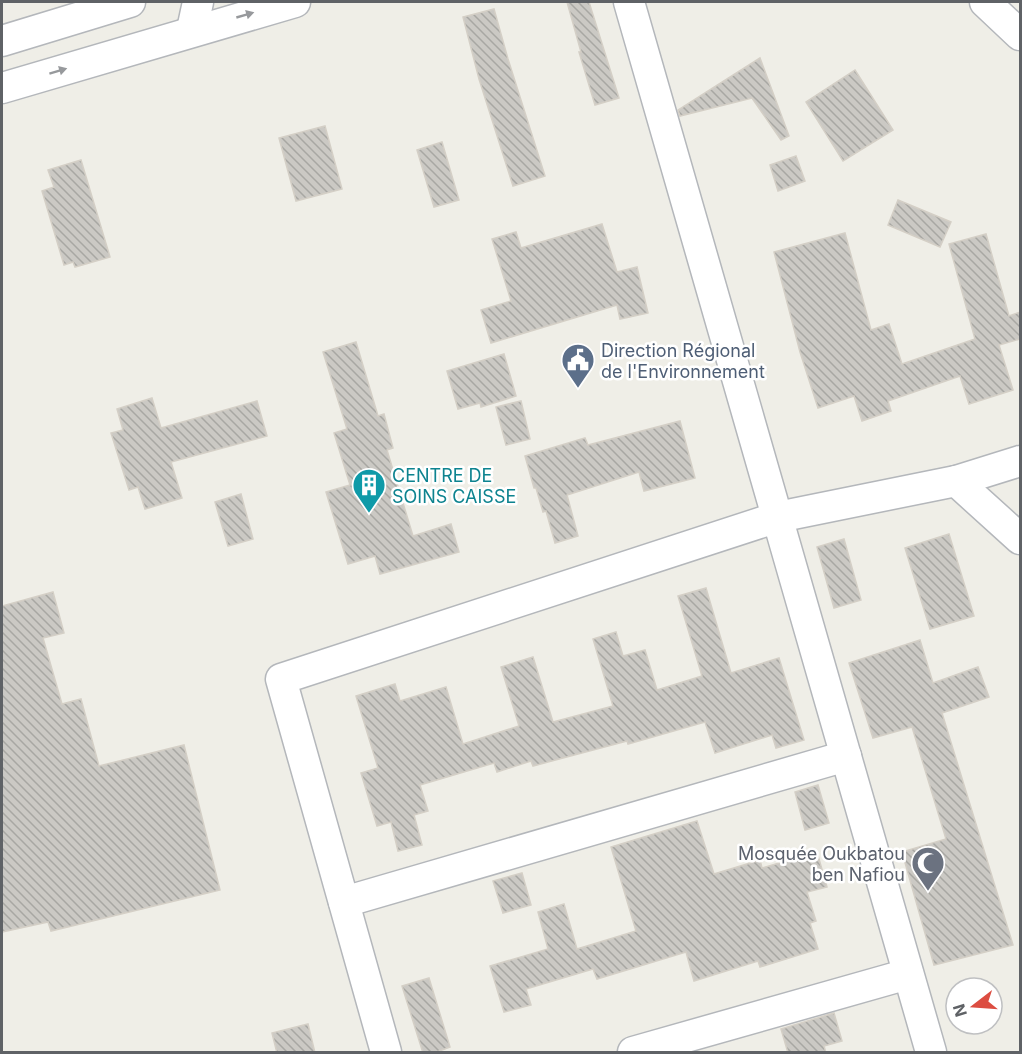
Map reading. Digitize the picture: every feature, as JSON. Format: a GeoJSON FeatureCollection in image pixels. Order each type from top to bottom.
{"type":"FeatureCollection","features":[{"type":"Feature","properties":{"kind":"street"},"geometry":{"type":"LineString","coordinates":[[2,41],[130,2]]}},
{"type":"Feature","properties":{"kind":"street"},"geometry":{"type":"LineString","coordinates":[[192,30],[198,2]]}},
{"type":"Feature","properties":{"kind":"street"},"geometry":{"type":"LineString","coordinates":[[2,88],[192,30],[295,2]]}},
{"type":"Feature","properties":{"kind":"street"},"geometry":{"type":"LineString","coordinates":[[629,2],[931,1053]]}},
{"type":"Feature","properties":{"kind":"street"},"geometry":{"type":"LineString","coordinates":[[985,2],[1020,34]]}},
{"type":"Feature","properties":{"kind":"street"},"geometry":{"type":"LineString","coordinates":[[386,1053],[281,679],[778,517],[956,481],[1020,461]]}},
{"type":"Feature","properties":{"kind":"street"},"geometry":{"type":"LineString","coordinates":[[956,481],[1020,539]]}},
{"type":"Feature","properties":{"kind":"street"},"geometry":{"type":"LineString","coordinates":[[344,902],[846,756]]}},
{"type":"Feature","properties":{"kind":"street"},"geometry":{"type":"LineString","coordinates":[[633,1053],[908,974]]}},
{"type":"Feature","properties":{"kind":"building"},"geometry":{"type":"Polygon","coordinates":[[[567,2],[589,2],[619,98],[595,105],[567,2]]]}},
{"type":"Feature","properties":{"kind":"building"},"geometry":{"type":"Polygon","coordinates":[[[494,9],[545,176],[513,186],[479,79],[463,17],[494,9]]]}},
{"type":"Feature","properties":{"kind":"building"},"geometry":{"type":"Polygon","coordinates":[[[760,58],[789,136],[781,140],[752,98],[680,116],[678,110],[760,58]]]}},
{"type":"Feature","properties":{"kind":"building"},"geometry":{"type":"Polygon","coordinates":[[[855,70],[893,130],[843,161],[806,102],[855,70]]]}},
{"type":"Feature","properties":{"kind":"building"},"geometry":{"type":"Polygon","coordinates":[[[325,126],[342,189],[296,201],[279,138],[325,126]]]}},
{"type":"Feature","properties":{"kind":"building"},"geometry":{"type":"Polygon","coordinates":[[[442,142],[459,200],[434,207],[417,150],[442,142]]]}},
{"type":"Feature","properties":{"kind":"building"},"geometry":{"type":"Polygon","coordinates":[[[796,156],[805,181],[778,191],[770,165],[796,156]]]}},
{"type":"Feature","properties":{"kind":"building"},"geometry":{"type":"Polygon","coordinates":[[[81,160],[110,257],[75,267],[73,262],[64,265],[42,191],[54,187],[48,170],[81,160]]]}},
{"type":"Feature","properties":{"kind":"building"},"geometry":{"type":"Polygon","coordinates":[[[898,200],[951,222],[940,247],[888,225],[898,200]]]}},
{"type":"Feature","properties":{"kind":"building"},"geometry":{"type":"Polygon","coordinates":[[[602,224],[617,272],[637,267],[648,313],[620,319],[617,305],[491,343],[481,310],[511,301],[492,239],[516,232],[521,248],[602,224]]]}},
{"type":"Feature","properties":{"kind":"building"},"geometry":{"type":"Polygon","coordinates":[[[845,233],[871,330],[889,324],[902,364],[975,339],[949,244],[986,234],[1009,316],[1020,312],[1020,339],[999,345],[1013,390],[969,404],[960,376],[888,401],[891,411],[862,421],[854,396],[818,408],[800,352],[774,252],[845,233]]]}},
{"type":"Feature","properties":{"kind":"building"},"geometry":{"type":"Polygon","coordinates":[[[356,342],[378,416],[384,414],[393,448],[387,450],[413,536],[451,524],[459,552],[380,574],[375,556],[348,564],[326,492],[350,485],[334,433],[347,429],[323,352],[356,342]]]}},
{"type":"Feature","properties":{"kind":"building"},"geometry":{"type":"Polygon","coordinates":[[[504,354],[516,396],[481,407],[480,403],[458,409],[447,371],[504,354]]]}},
{"type":"Feature","properties":{"kind":"building"},"geometry":{"type":"Polygon","coordinates":[[[152,398],[161,428],[257,401],[267,436],[171,462],[182,498],[145,509],[138,487],[129,490],[111,433],[123,430],[117,409],[152,398]]]}},
{"type":"Feature","properties":{"kind":"building"},"geometry":{"type":"Polygon","coordinates":[[[521,401],[530,439],[506,445],[496,407],[521,401]]]}},
{"type":"Feature","properties":{"kind":"building"},"geometry":{"type":"Polygon","coordinates":[[[680,421],[695,478],[644,491],[639,472],[567,495],[578,536],[555,543],[546,511],[543,512],[536,488],[534,488],[525,456],[585,438],[588,445],[680,421]]]}},
{"type":"Feature","properties":{"kind":"building"},"geometry":{"type":"Polygon","coordinates":[[[241,494],[253,539],[228,546],[215,502],[241,494]]]}},
{"type":"Feature","properties":{"kind":"building"},"geometry":{"type":"Polygon","coordinates":[[[949,534],[974,616],[930,629],[905,548],[949,534]]]}},
{"type":"Feature","properties":{"kind":"building"},"geometry":{"type":"Polygon","coordinates":[[[844,539],[861,600],[834,608],[817,547],[844,539]]]}},
{"type":"Feature","properties":{"kind":"building"},"geometry":{"type":"Polygon","coordinates":[[[706,588],[731,673],[779,658],[804,740],[776,748],[772,735],[715,753],[705,722],[628,744],[627,741],[533,766],[531,761],[497,772],[494,763],[420,785],[428,811],[414,815],[422,845],[398,851],[391,822],[377,826],[361,773],[378,768],[356,696],[395,684],[400,701],[446,687],[463,744],[519,726],[501,667],[533,657],[553,722],[613,706],[593,639],[616,632],[623,656],[645,650],[657,690],[702,676],[678,596],[706,588]]]}},
{"type":"Feature","properties":{"kind":"building"},"geometry":{"type":"Polygon","coordinates":[[[53,592],[64,633],[43,638],[62,704],[81,699],[99,766],[184,745],[220,890],[51,931],[48,922],[2,932],[2,606],[53,592]]]}},
{"type":"Feature","properties":{"kind":"building"},"geometry":{"type":"Polygon","coordinates":[[[920,640],[933,683],[978,667],[989,697],[942,713],[1013,945],[934,965],[902,852],[946,839],[912,727],[873,738],[849,663],[920,640]]]}},
{"type":"Feature","properties":{"kind":"building"},"geometry":{"type":"Polygon","coordinates":[[[818,785],[829,823],[805,830],[795,792],[818,785]]]}},
{"type":"Feature","properties":{"kind":"building"},"geometry":{"type":"Polygon","coordinates":[[[697,821],[714,874],[760,860],[762,868],[817,852],[827,887],[807,892],[816,921],[810,923],[818,949],[760,967],[758,961],[694,981],[686,952],[597,979],[593,969],[526,989],[531,1005],[504,1012],[490,966],[548,949],[538,912],[564,904],[577,949],[636,931],[611,847],[697,821]]]}},
{"type":"Feature","properties":{"kind":"building"},"geometry":{"type":"Polygon","coordinates":[[[522,873],[531,905],[503,913],[493,881],[522,873]]]}},
{"type":"Feature","properties":{"kind":"building"},"geometry":{"type":"Polygon","coordinates":[[[429,978],[450,1047],[434,1053],[423,1053],[402,986],[429,978]]]}},
{"type":"Feature","properties":{"kind":"building"},"geometry":{"type":"Polygon","coordinates":[[[834,1013],[842,1041],[824,1046],[826,1053],[788,1053],[781,1029],[834,1013]]]}},
{"type":"Feature","properties":{"kind":"building"},"geometry":{"type":"Polygon","coordinates":[[[308,1024],[315,1053],[277,1053],[272,1033],[308,1024]]]}},
{"type":"Feature","properties":{"kind":"place","name":"Direction Régional de l'Environnement"},"geometry":{"type":"Point","coordinates":[578,389]}},
{"type":"Feature","properties":{"kind":"place","name":"CENTRE DE SOINS CAISSE"},"geometry":{"type":"Point","coordinates":[369,514]}},
{"type":"Feature","properties":{"kind":"place","name":"Mosquée Oukbatou ben Nafiou"},"geometry":{"type":"Point","coordinates":[928,892]}}]}
